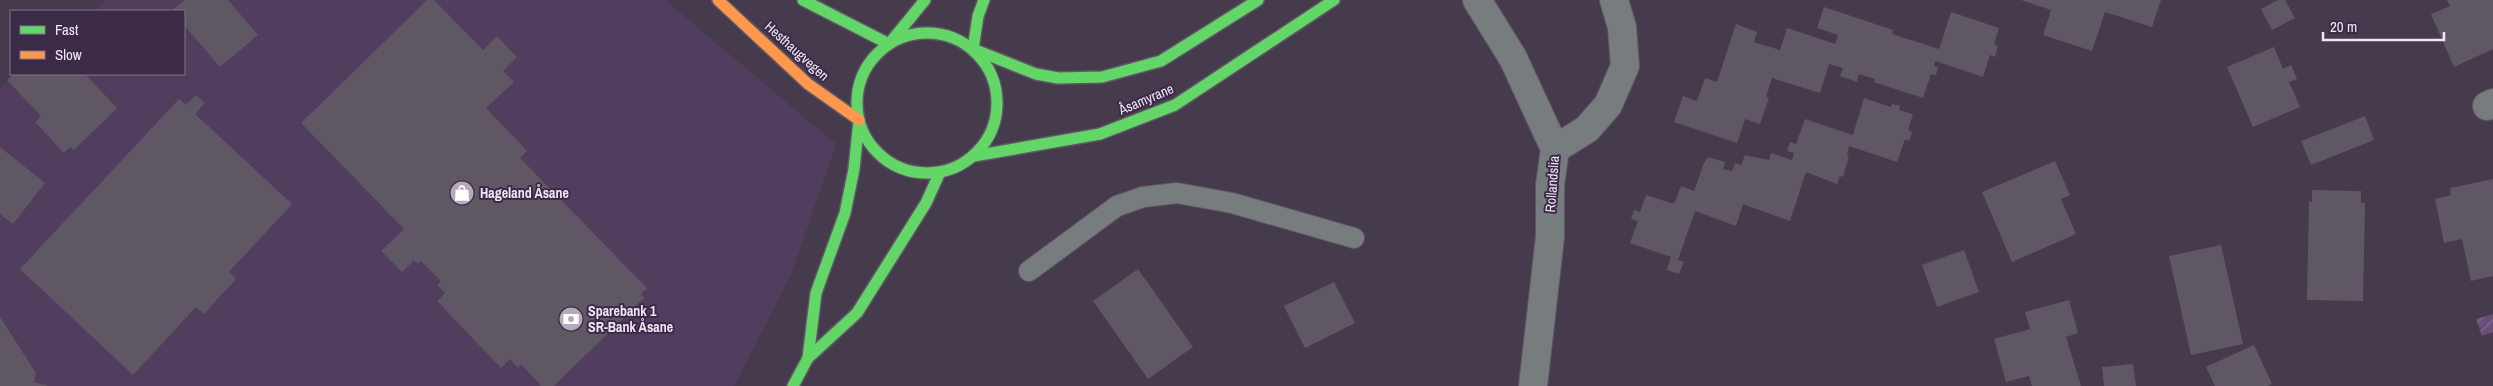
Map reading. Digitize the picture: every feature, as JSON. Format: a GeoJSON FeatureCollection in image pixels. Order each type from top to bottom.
{"type":"FeatureCollection","features":[{"type":"Feature","properties":{"kind":"main road","name":"Hesthaugvegen"},"geometry":{"type":"LineString","coordinates":[[718,0],[808,84],[859,120]]}},
{"type":"Feature","properties":{"kind":"main road"},"geometry":{"type":"LineString","coordinates":[[803,0],[889,44]]}},
{"type":"Feature","properties":{"kind":"main road"},"geometry":{"type":"LineString","coordinates":[[808,358],[816,293],[845,213],[854,169],[859,120],[858,94],[866,69],[876,55],[889,44],[926,0]]}},
{"type":"Feature","properties":{"kind":"main road"},"geometry":{"type":"LineString","coordinates":[[859,120],[872,145],[881,155],[898,167],[919,173],[940,172],[958,166],[974,156],[989,137],[997,114],[997,90],[988,68],[973,49],[978,16],[984,0]]}},
{"type":"Feature","properties":{"kind":"main road"},"geometry":{"type":"LineString","coordinates":[[889,44],[910,34],[932,33],[954,38],[973,49],[1036,74],[1058,78],[1102,77],[1161,61],[1258,0]]}},
{"type":"Feature","properties":{"kind":"main road","name":"Åsamyrane"},"geometry":{"type":"LineString","coordinates":[[974,156],[1100,134],[1175,105],[1334,0]]}},
{"type":"Feature","properties":{"kind":"main road"},"geometry":{"type":"LineString","coordinates":[[793,386],[808,358],[857,313],[886,270],[926,203],[940,172]]}},
{"type":"Feature","properties":{"kind":"street","name":"Rollandslia"},"geometry":{"type":"LineString","coordinates":[[1477,0],[1513,58],[1555,149],[1550,185],[1550,237],[1533,386]]}},
{"type":"Feature","properties":{"kind":"street"},"geometry":{"type":"LineString","coordinates":[[1555,149],[1587,129],[1603,111],[1608,105],[1625,66],[1622,27],[1614,0]]}},
{"type":"Feature","properties":{"kind":"lane"},"geometry":{"type":"LineString","coordinates":[[1030,271],[1117,206],[1142,197],[1177,193],[1232,203],[1354,238]]}},
{"type":"Feature","properties":{"kind":"shaded area"},"geometry":{"type":"Polygon","coordinates":[[[107,0],[665,0],[836,144],[791,275],[734,386],[0,386],[0,88],[16,75],[185,75],[185,10],[94,10],[107,0]]]}},
{"type":"Feature","properties":{"kind":"shaded area"},"geometry":{"type":"Polygon","coordinates":[[[2493,314],[2493,332],[2482,336],[2476,319],[2493,314]]]}},
{"type":"Feature","properties":{"kind":"building"},"geometry":{"type":"Polygon","coordinates":[[[185,0],[228,0],[258,35],[220,67],[185,26],[185,10],[172,10],[185,0]]]}},
{"type":"Feature","properties":{"kind":"building","name":"Hageland Åsane"},"geometry":{"type":"Polygon","coordinates":[[[427,0],[434,0],[483,50],[497,36],[517,57],[503,71],[514,82],[486,108],[527,151],[520,158],[647,288],[641,294],[644,298],[554,386],[539,386],[541,385],[521,364],[518,368],[510,359],[501,368],[437,301],[445,293],[437,285],[441,281],[421,261],[418,264],[414,260],[402,272],[381,251],[404,229],[301,123],[427,0]]]}},
{"type":"Feature","properties":{"kind":"building"},"geometry":{"type":"Polygon","coordinates":[[[2021,0],[2161,0],[2152,27],[2105,12],[2092,51],[2043,35],[2051,10],[2021,0]]]}},
{"type":"Feature","properties":{"kind":"building"},"geometry":{"type":"Polygon","coordinates":[[[2278,0],[2285,0],[2295,18],[2272,30],[2261,9],[2278,0]]]}},
{"type":"Feature","properties":{"kind":"building"},"geometry":{"type":"Polygon","coordinates":[[[2447,0],[2493,0],[2493,49],[2454,67],[2431,14],[2450,6],[2447,0]]]}},
{"type":"Feature","properties":{"kind":"building"},"geometry":{"type":"Polygon","coordinates":[[[1824,7],[1893,30],[1892,34],[1939,49],[1951,12],[1999,28],[1994,44],[1998,46],[1995,57],[1990,55],[1983,77],[1935,61],[1934,66],[1938,67],[1936,75],[1931,74],[1923,98],[1874,82],[1875,79],[1859,74],[1857,82],[1840,76],[1843,68],[1829,64],[1820,93],[1772,78],[1766,97],[1769,98],[1760,124],[1745,119],[1737,143],[1674,122],[1683,96],[1697,101],[1705,78],[1717,82],[1736,24],[1757,32],[1754,42],[1780,50],[1787,28],[1835,44],[1838,35],[1817,28],[1824,7]]]}},
{"type":"Feature","properties":{"kind":"building"},"geometry":{"type":"Polygon","coordinates":[[[2274,47],[2283,69],[2291,65],[2297,79],[2289,82],[2300,107],[2253,127],[2227,67],[2274,47]]]}},
{"type":"Feature","properties":{"kind":"building"},"geometry":{"type":"Polygon","coordinates":[[[13,75],[86,75],[117,108],[74,150],[70,147],[64,153],[35,122],[41,116],[7,80],[13,75]]]}},
{"type":"Feature","properties":{"kind":"building"},"geometry":{"type":"Polygon","coordinates":[[[196,95],[205,103],[195,114],[292,204],[229,272],[236,279],[204,314],[196,307],[133,375],[20,269],[179,99],[186,105],[196,95]]]}},
{"type":"Feature","properties":{"kind":"building"},"geometry":{"type":"Polygon","coordinates":[[[1864,98],[1891,107],[1892,104],[1900,106],[1899,110],[1913,114],[1908,130],[1912,132],[1909,141],[1905,139],[1897,162],[1849,146],[1847,156],[1849,156],[1843,177],[1840,176],[1837,184],[1806,172],[1790,221],[1743,204],[1736,226],[1695,211],[1678,260],[1684,262],[1679,274],[1667,270],[1671,257],[1630,243],[1638,221],[1631,219],[1634,210],[1640,212],[1646,195],[1674,204],[1681,186],[1694,191],[1708,157],[1725,162],[1723,169],[1732,171],[1735,163],[1741,165],[1745,155],[1769,160],[1771,153],[1792,160],[1794,153],[1787,151],[1790,142],[1796,144],[1805,119],[1853,135],[1864,98]]]}},
{"type":"Feature","properties":{"kind":"building"},"geometry":{"type":"Polygon","coordinates":[[[2365,116],[2374,140],[2311,165],[2301,141],[2365,116]]]}},
{"type":"Feature","properties":{"kind":"building"},"geometry":{"type":"Polygon","coordinates":[[[0,147],[45,183],[13,224],[0,214],[0,147]]]}},
{"type":"Feature","properties":{"kind":"building"},"geometry":{"type":"Polygon","coordinates":[[[2055,161],[2070,195],[2061,199],[2076,234],[2012,262],[1982,192],[2055,161]]]}},
{"type":"Feature","properties":{"kind":"building"},"geometry":{"type":"Polygon","coordinates":[[[2493,179],[2493,276],[2471,281],[2462,239],[2444,243],[2435,199],[2451,195],[2450,188],[2493,179]]]}},
{"type":"Feature","properties":{"kind":"building"},"geometry":{"type":"Polygon","coordinates":[[[2312,190],[2361,191],[2361,203],[2365,203],[2363,301],[2307,300],[2309,202],[2312,202],[2312,190]]]}},
{"type":"Feature","properties":{"kind":"building"},"geometry":{"type":"Polygon","coordinates":[[[2221,245],[2243,344],[2191,355],[2169,256],[2221,245]]]}},
{"type":"Feature","properties":{"kind":"building"},"geometry":{"type":"Polygon","coordinates":[[[1964,250],[1979,292],[1937,307],[1922,265],[1964,250]]]}},
{"type":"Feature","properties":{"kind":"building"},"geometry":{"type":"Polygon","coordinates":[[[1138,269],[1193,347],[1148,379],[1093,301],[1138,269]]]}},
{"type":"Feature","properties":{"kind":"building"},"geometry":{"type":"Polygon","coordinates":[[[1334,282],[1355,323],[1305,348],[1284,306],[1334,282]]]}},
{"type":"Feature","properties":{"kind":"building"},"geometry":{"type":"Polygon","coordinates":[[[2069,300],[2078,333],[2066,337],[2081,386],[2032,386],[2029,376],[2006,382],[1994,339],[2030,329],[2025,312],[2069,300]]]}},
{"type":"Feature","properties":{"kind":"building"},"geometry":{"type":"Polygon","coordinates":[[[0,317],[36,373],[34,382],[49,386],[0,386],[0,317]]]}},
{"type":"Feature","properties":{"kind":"building"},"geometry":{"type":"Polygon","coordinates":[[[2254,345],[2272,384],[2267,386],[2215,386],[2206,367],[2254,345]]]}},
{"type":"Feature","properties":{"kind":"building"},"geometry":{"type":"Polygon","coordinates":[[[2133,364],[2136,386],[2104,386],[2102,367],[2133,364]]]}},
{"type":"Feature","properties":{"kind":"traffic: fast"},"geometry":{"type":"LineString","coordinates":[[803,0],[889,44]]}},
{"type":"Feature","properties":{"kind":"traffic: fast"},"geometry":{"type":"LineString","coordinates":[[889,44],[925,0]]}},
{"type":"Feature","properties":{"kind":"traffic: fast"},"geometry":{"type":"LineString","coordinates":[[973,49],[978,16],[984,0]]}},
{"type":"Feature","properties":{"kind":"traffic: fast"},"geometry":{"type":"LineString","coordinates":[[973,49],[1036,74],[1058,78],[1102,77],[1161,61],[1258,0]]}},
{"type":"Feature","properties":{"kind":"traffic: fast"},"geometry":{"type":"LineString","coordinates":[[974,156],[1100,134],[1175,105],[1334,0]]}},
{"type":"Feature","properties":{"kind":"traffic: fast"},"geometry":{"type":"LineString","coordinates":[[927,33],[941,34],[954,38],[976,54],[992,76],[996,89],[997,103],[996,117],[992,130],[976,152],[954,168],[941,172],[927,173],[913,172],[900,168],[878,152],[862,130],[858,117],[857,103],[858,89],[862,76],[878,54],[900,38],[913,34],[927,33]]}},
{"type":"Feature","properties":{"kind":"traffic: fast"},"geometry":{"type":"LineString","coordinates":[[808,358],[816,293],[845,213],[854,169],[859,120]]}},
{"type":"Feature","properties":{"kind":"traffic: fast"},"geometry":{"type":"LineString","coordinates":[[793,386],[808,358],[857,313],[926,203],[940,172]]}},
{"type":"Feature","properties":{"kind":"traffic: slow"},"geometry":{"type":"LineString","coordinates":[[718,0],[808,84],[859,120]]}},
{"type":"Feature","properties":{"kind":"place","name":"Hageland Åsane"},"geometry":{"type":"Point","coordinates":[462,193]}},
{"type":"Feature","properties":{"kind":"place","name":"Sparebank 1 SR-Bank Åsane"},"geometry":{"type":"Point","coordinates":[571,319]}}]}
